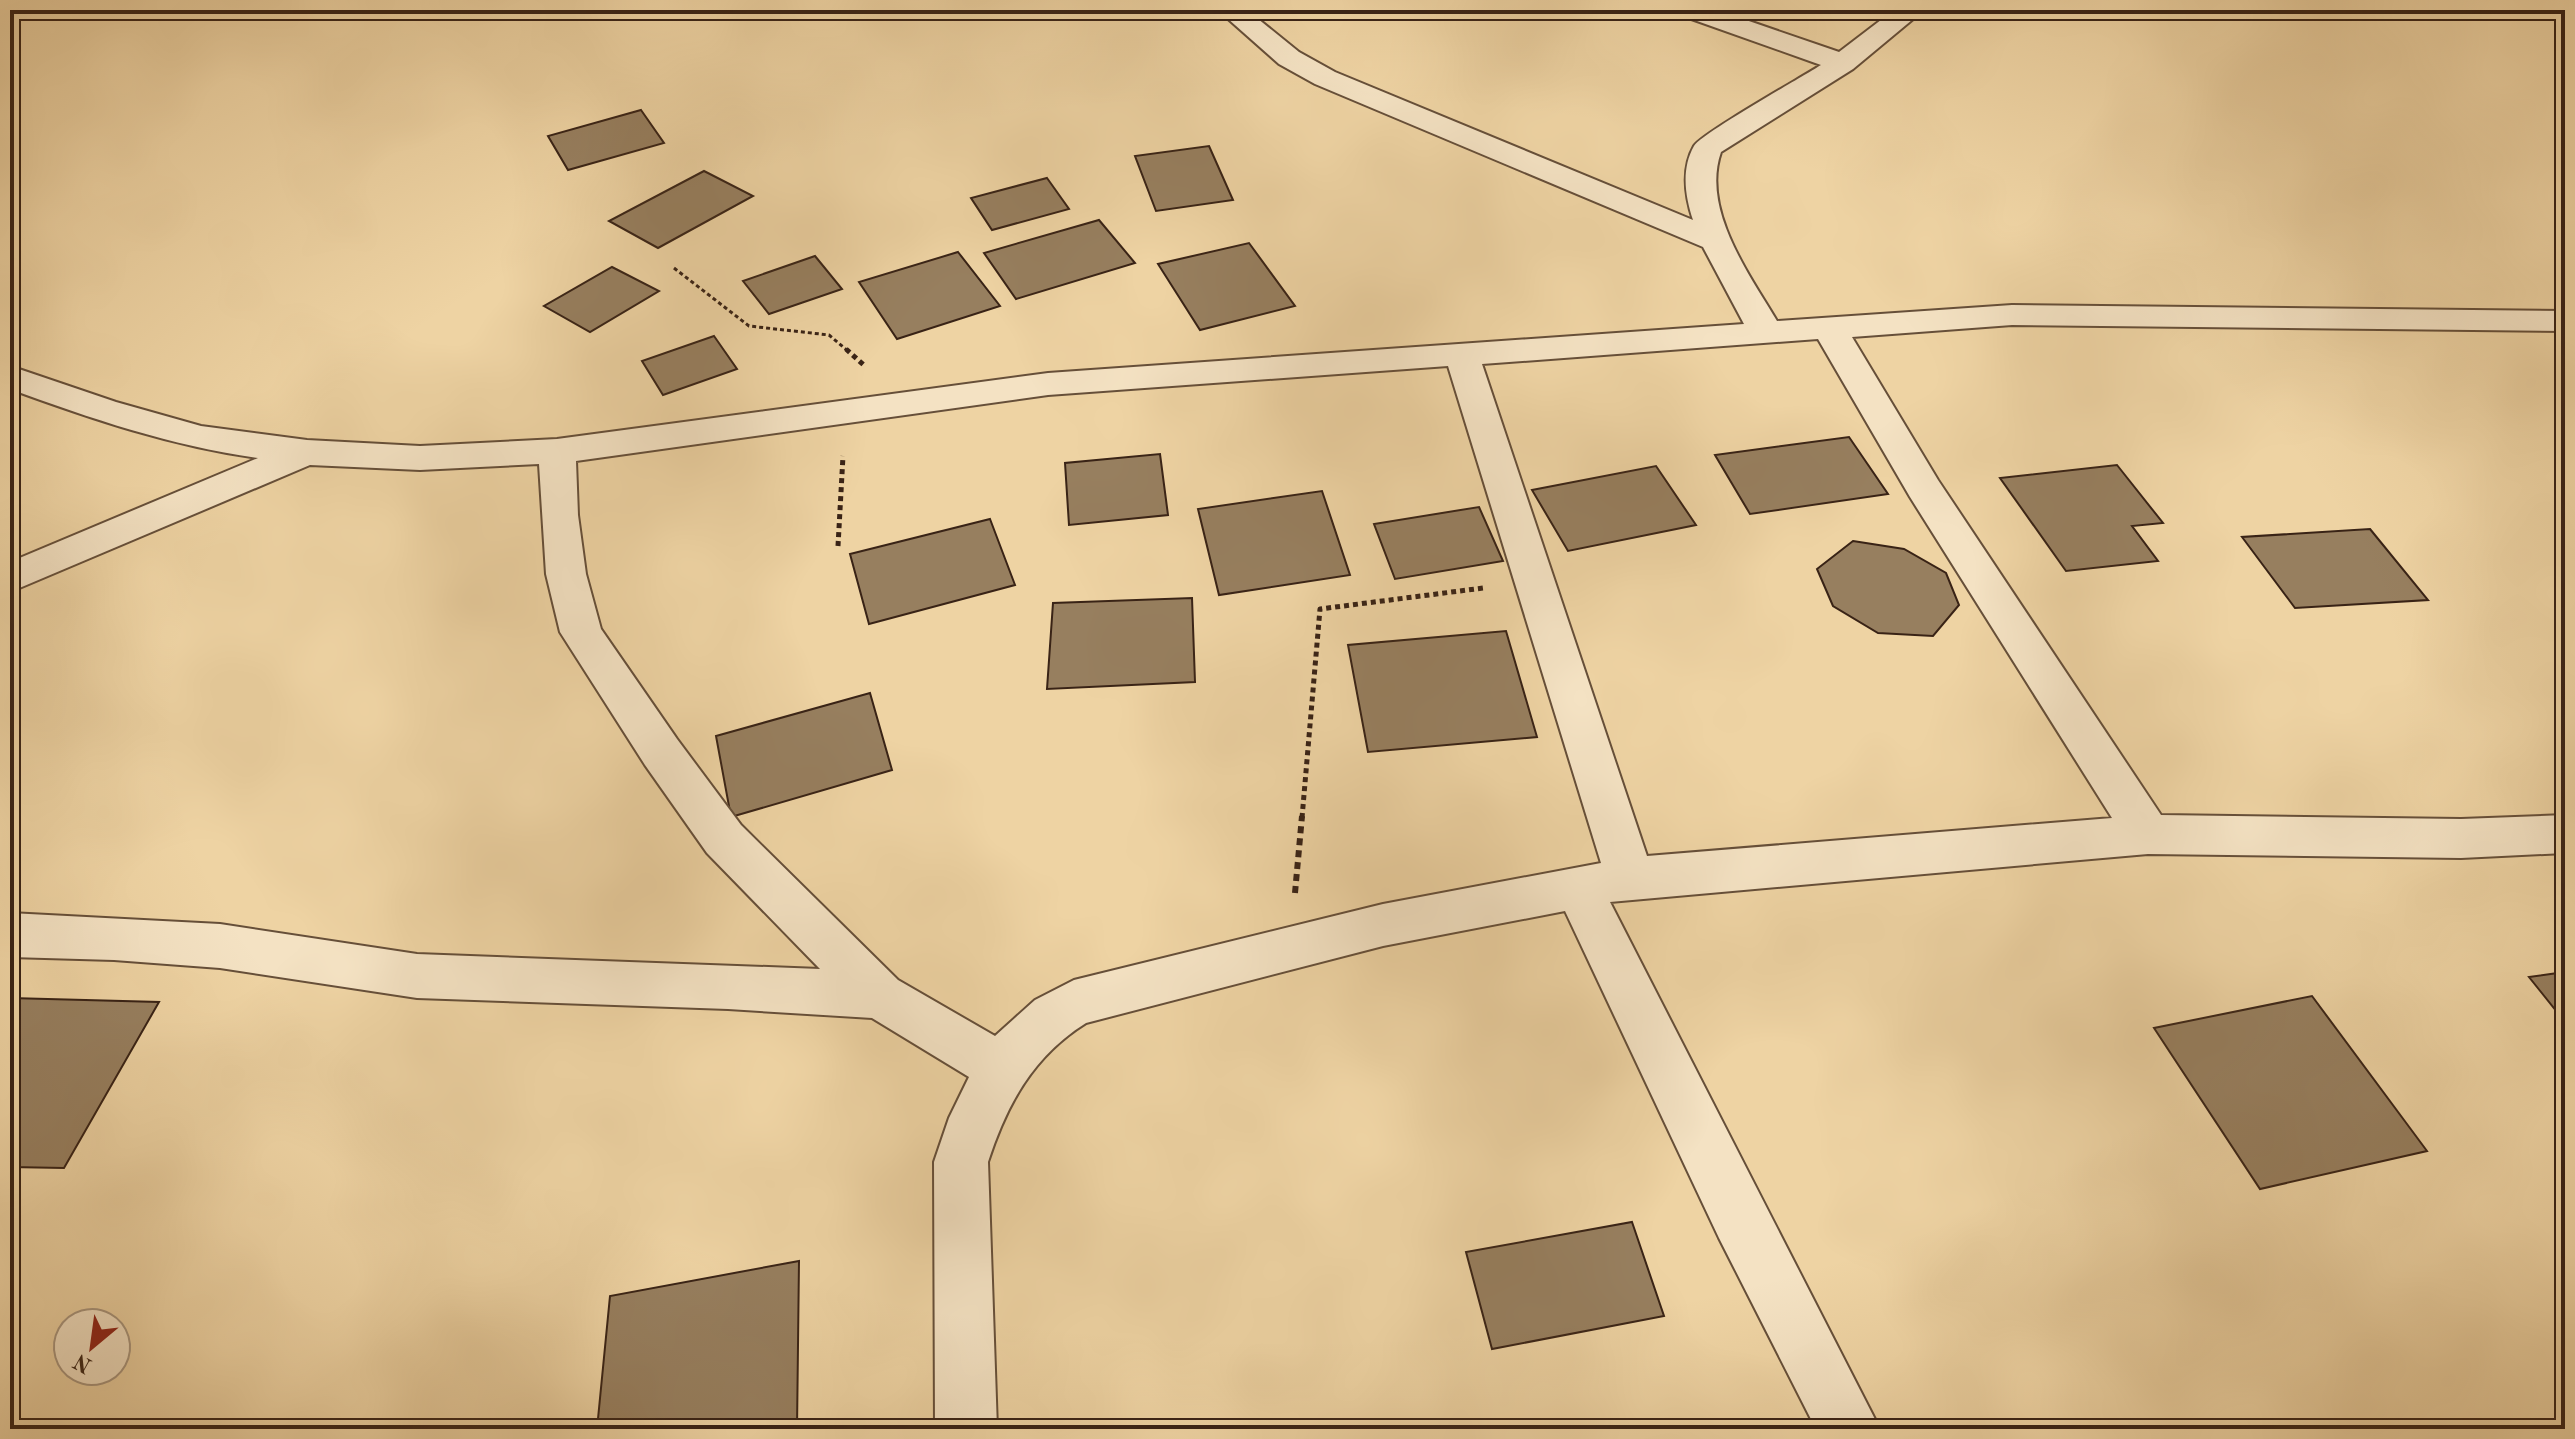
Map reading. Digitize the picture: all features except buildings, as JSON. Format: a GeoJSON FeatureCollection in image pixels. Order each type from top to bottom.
{"type":"FeatureCollection","features":[{"type":"Feature","properties":{"kind":"street"},"geometry":{"type":"LineString","coordinates":[[1231,10],[1289,58],[1325,78],[1714,240]]}},
{"type":"Feature","properties":{"kind":"street"},"geometry":{"type":"LineString","coordinates":[[1692,10],[1843,63]]}},
{"type":"Feature","properties":{"kind":"street"},"geometry":{"type":"LineString","coordinates":[[1766,332],[1714,240],[1699,169],[1701,158],[1708,147],[1843,63],[1911,10]]}},
{"type":"Feature","properties":{"kind":"street"},"geometry":{"type":"LineString","coordinates":[[10,377],[103,410],[200,438],[307,452],[420,458],[557,451],[1048,384],[2012,315],[2565,321]]}},
{"type":"Feature","properties":{"kind":"street"},"geometry":{"type":"LineString","coordinates":[[1829,328],[1924,488],[2148,835]]}},
{"type":"Feature","properties":{"kind":"street"},"geometry":{"type":"LineString","coordinates":[[1462,356],[1630,878]]}},
{"type":"Feature","properties":{"kind":"street"},"geometry":{"type":"LineString","coordinates":[[557,451],[559,515],[566,574],[581,632],[661,752],[724,839],[880,996],[1002,1068]]}},
{"type":"Feature","properties":{"kind":"street"},"geometry":{"type":"LineString","coordinates":[[10,578],[307,452]]}},
{"type":"Feature","properties":{"kind":"street"},"geometry":{"type":"LineString","coordinates":[[966,1429],[961,1162],[976,1118],[1002,1068],[1020,1044],[1050,1016],[1074,1003],[1383,925],[1630,878],[2148,835],[2233,832],[2434,838],[2565,834]]}},
{"type":"Feature","properties":{"kind":"street"},"geometry":{"type":"LineString","coordinates":[[1579,889],[1739,1218],[1849,1429]]}},
{"type":"Feature","properties":{"kind":"street"},"geometry":{"type":"LineString","coordinates":[[10,935],[114,938],[220,946],[417,976],[728,986],[880,996]]}},
{"type":"Feature","properties":{"kind":"path"},"geometry":{"type":"LineString","coordinates":[[674,268],[749,326],[829,335],[909,404]]}},
{"type":"Feature","properties":{"kind":"path"},"geometry":{"type":"LineString","coordinates":[[814,417],[844,435],[838,546]]}},
{"type":"Feature","properties":{"kind":"path"},"geometry":{"type":"LineString","coordinates":[[1290,950],[1320,609],[1534,582]]}}]}
